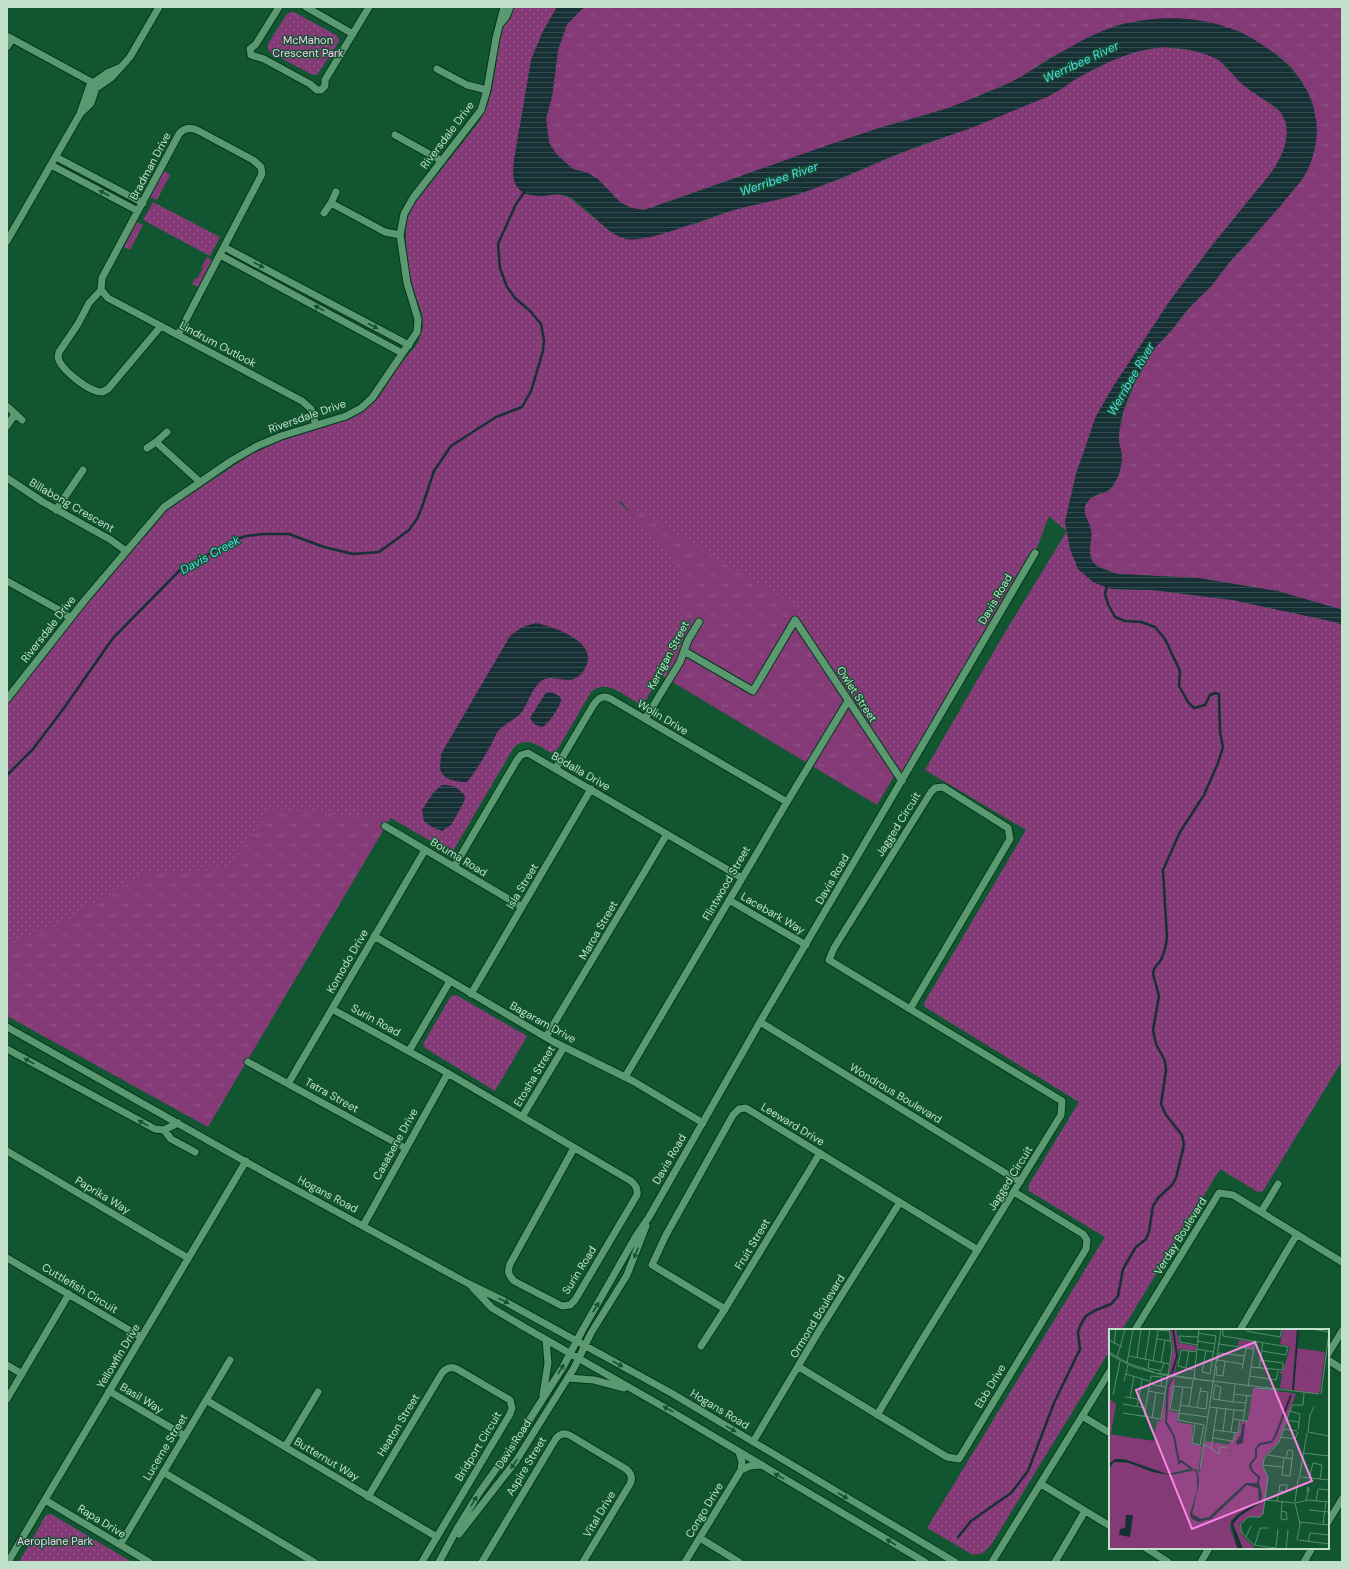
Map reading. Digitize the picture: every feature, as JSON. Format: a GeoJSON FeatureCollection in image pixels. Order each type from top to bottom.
{"type":"FeatureCollection","features":[{"type":"Feature","properties":{"kind":"street"},"geometry":{"type":"LineString","coordinates":[[96,84],[112,77],[130,57],[159,7]]}},
{"type":"Feature","properties":{"kind":"street"},"geometry":{"type":"LineString","coordinates":[[279,7],[259,40],[250,50],[251,55],[264,59],[310,84],[317,90],[320,90],[325,86],[325,80],[369,7]]}},
{"type":"Feature","properties":{"kind":"street"},"geometry":{"type":"LineString","coordinates":[[306,7],[353,34]]}},
{"type":"Feature","properties":{"kind":"street","name":"Riversdale Drive"},"geometry":{"type":"LineString","coordinates":[[9,694],[70,618],[160,511],[231,461],[257,446],[282,436],[346,416],[368,403],[377,392],[417,332],[419,323],[404,271],[400,235],[402,220],[409,204],[479,113],[487,90],[499,25],[504,7]]}},
{"type":"Feature","properties":{"kind":"street","name":"Riversdale Drive"},"geometry":{"type":"LineString","coordinates":[[499,25],[506,17],[510,7]]}},
{"type":"Feature","properties":{"kind":"street"},"geometry":{"type":"LineString","coordinates":[[7,47],[9,37],[96,84]]}},
{"type":"Feature","properties":{"kind":"street"},"geometry":{"type":"LineString","coordinates":[[437,69],[467,85],[487,90]]}},
{"type":"Feature","properties":{"kind":"street"},"geometry":{"type":"LineString","coordinates":[[7,241],[80,114],[90,103],[96,84]]}},
{"type":"Feature","properties":{"kind":"street","name":"Bradman Drive"},"geometry":{"type":"LineString","coordinates":[[101,290],[100,284],[102,278],[179,134],[190,128],[197,130],[253,160],[260,167],[262,177],[178,335]]}},
{"type":"Feature","properties":{"kind":"street"},"geometry":{"type":"LineString","coordinates":[[395,135],[442,161]]}},
{"type":"Feature","properties":{"kind":"street"},"geometry":{"type":"LineString","coordinates":[[56,157],[143,203]]}},
{"type":"Feature","properties":{"kind":"street"},"geometry":{"type":"LineString","coordinates":[[51,165],[138,211]]}},
{"type":"Feature","properties":{"kind":"street"},"geometry":{"type":"LineString","coordinates":[[324,213],[336,192]]}},
{"type":"Feature","properties":{"kind":"street"},"geometry":{"type":"LineString","coordinates":[[331,203],[385,232],[400,235]]}},
{"type":"Feature","properties":{"kind":"street"},"geometry":{"type":"LineString","coordinates":[[224,247],[409,345]]}},
{"type":"Feature","properties":{"kind":"street"},"geometry":{"type":"LineString","coordinates":[[220,255],[402,353]]}},
{"type":"Feature","properties":{"kind":"street"},"geometry":{"type":"LineString","coordinates":[[272,283],[276,274]]}},
{"type":"Feature","properties":{"kind":"street"},"geometry":{"type":"LineString","coordinates":[[101,290],[89,303],[78,324],[59,352],[58,357],[62,366],[89,389],[102,392],[108,389],[160,326]]}},
{"type":"Feature","properties":{"kind":"street","name":"Lindrum Outlook"},"geometry":{"type":"LineString","coordinates":[[101,290],[108,298],[306,404],[312,411],[316,425]]}},
{"type":"Feature","properties":{"kind":"street"},"geometry":{"type":"LineString","coordinates":[[344,322],[349,313]]}},
{"type":"Feature","properties":{"kind":"street"},"geometry":{"type":"LineString","coordinates":[[8,408],[22,420]]}},
{"type":"Feature","properties":{"kind":"street"},"geometry":{"type":"LineString","coordinates":[[7,426],[15,414]]}},
{"type":"Feature","properties":{"kind":"street"},"geometry":{"type":"LineString","coordinates":[[147,448],[167,432]]}},
{"type":"Feature","properties":{"kind":"street"},"geometry":{"type":"LineString","coordinates":[[156,442],[190,471],[200,482]]}},
{"type":"Feature","properties":{"kind":"street"},"geometry":{"type":"LineString","coordinates":[[56,510],[83,470]]}},
{"type":"Feature","properties":{"kind":"street","name":"Billabong Crescent"},"geometry":{"type":"LineString","coordinates":[[7,478],[56,510],[115,542],[126,551]]}},
{"type":"Feature","properties":{"kind":"street","name":"Davis Road"},"geometry":{"type":"LineString","coordinates":[[440,1562],[478,1493],[509,1451],[570,1353],[760,1022],[1035,553]]}},
{"type":"Feature","properties":{"kind":"street"},"geometry":{"type":"LineString","coordinates":[[7,582],[70,618]]}},
{"type":"Feature","properties":{"kind":"street","name":"Owlet Street"},"geometry":{"type":"LineString","coordinates":[[684,652],[752,691],[795,620],[902,781]]}},
{"type":"Feature","properties":{"kind":"street","name":"Kerrigan Street"},"geometry":{"type":"LineString","coordinates":[[645,719],[680,662],[699,622]]}},
{"type":"Feature","properties":{"kind":"street","name":"Wolin Drive"},"geometry":{"type":"LineString","coordinates":[[556,768],[594,704],[601,697],[611,699],[787,802]]}},
{"type":"Feature","properties":{"kind":"street","name":"Flintwood Street"},"geometry":{"type":"LineString","coordinates":[[625,1077],[848,701]]}},
{"type":"Feature","properties":{"kind":"street","name":"Bodalla Drive"},"geometry":{"type":"LineString","coordinates":[[454,867],[519,756],[524,753],[531,754],[556,768],[742,878]]}},
{"type":"Feature","properties":{"kind":"street","name":"Jagged Circuit"},"geometry":{"type":"LineString","coordinates":[[877,1415],[1061,1115],[1062,1101],[910,1009],[830,960],[834,948],[931,792],[935,788],[943,788],[1008,828],[1010,839],[910,1009]]}},
{"type":"Feature","properties":{"kind":"street","name":"Isla Street"},"geometry":{"type":"LineString","coordinates":[[471,994],[592,789]]}},
{"type":"Feature","properties":{"kind":"street","name":"Bouma Road"},"geometry":{"type":"LineString","coordinates":[[385,826],[522,907]]}},
{"type":"Feature","properties":{"kind":"street","name":"Maroa Street"},"geometry":{"type":"LineString","coordinates":[[546,1038],[667,834]]}},
{"type":"Feature","properties":{"kind":"street","name":"Komodo Drive"},"geometry":{"type":"LineString","coordinates":[[288,1084],[425,850]]}},
{"type":"Feature","properties":{"kind":"street","name":"Lacebark Way"},"geometry":{"type":"LineString","coordinates":[[729,900],[806,945]]}},
{"type":"Feature","properties":{"kind":"street","name":"Bagaram Drive"},"geometry":{"type":"LineString","coordinates":[[374,936],[546,1038],[625,1077],[703,1123]]}},
{"type":"Feature","properties":{"kind":"street"},"geometry":{"type":"LineString","coordinates":[[409,1051],[450,981]]}},
{"type":"Feature","properties":{"kind":"street","name":"Surin Road"},"geometry":{"type":"LineString","coordinates":[[332,1009],[448,1073],[631,1181],[636,1186],[638,1192],[575,1300],[570,1305],[562,1306],[514,1281],[509,1275],[508,1269],[574,1148]]}},
{"type":"Feature","properties":{"kind":"street","name":"Wondrous Boulevard"},"geometry":{"type":"LineString","coordinates":[[760,1022],[1020,1182]]}},
{"type":"Feature","properties":{"kind":"street","name":"Hogans Road"},"geometry":{"type":"LineString","coordinates":[[7,1027],[468,1284],[504,1301],[673,1394],[955,1562]]}},
{"type":"Feature","properties":{"kind":"street","name":"Etosha Street"},"geometry":{"type":"LineString","coordinates":[[522,1117],[564,1047]]}},
{"type":"Feature","properties":{"kind":"street"},"geometry":{"type":"LineString","coordinates":[[7,1049],[152,1128],[164,1130],[178,1123]]}},
{"type":"Feature","properties":{"kind":"street","name":"Tatra Street"},"geometry":{"type":"LineString","coordinates":[[248,1062],[405,1148]]}},
{"type":"Feature","properties":{"kind":"street","name":"Casabene Drive"},"geometry":{"type":"LineString","coordinates":[[363,1226],[448,1073]]}},
{"type":"Feature","properties":{"kind":"street","name":"Leeward Drive"},"geometry":{"type":"LineString","coordinates":[[725,1309],[652,1265],[666,1235],[733,1115],[739,1109],[746,1108],[978,1250]]}},
{"type":"Feature","properties":{"kind":"street"},"geometry":{"type":"LineString","coordinates":[[164,1130],[171,1139],[195,1152]]}},
{"type":"Feature","properties":{"kind":"street","name":"Paprika Way"},"geometry":{"type":"LineString","coordinates":[[7,1151],[188,1258]]}},
{"type":"Feature","properties":{"kind":"street","name":"Fruit Street"},"geometry":{"type":"LineString","coordinates":[[701,1346],[820,1153]]}},
{"type":"Feature","properties":{"kind":"street","name":"Yellowfin Drive"},"geometry":{"type":"LineString","coordinates":[[8,1562],[246,1161]]}},
{"type":"Feature","properties":{"kind":"street"},"geometry":{"type":"LineString","coordinates":[[1261,1212],[1278,1184]]}},
{"type":"Feature","properties":{"kind":"street","name":"Ebb Drive"},"geometry":{"type":"LineString","coordinates":[[799,1367],[947,1457],[959,1459],[1086,1249],[1087,1240],[1083,1234],[1014,1192]]}},
{"type":"Feature","properties":{"kind":"street","name":"Verday Boulevard"},"geometry":{"type":"LineString","coordinates":[[1136,1329],[1219,1193],[1234,1195],[1342,1262]]}},
{"type":"Feature","properties":{"kind":"street","name":"Ormond Boulevard"},"geometry":{"type":"LineString","coordinates":[[753,1442],[799,1367],[819,1331],[900,1202]]}},
{"type":"Feature","properties":{"kind":"street","name":"Davis Road"},"geometry":{"type":"LineString","coordinates":[[448,1547],[516,1461],[568,1378],[584,1346],[626,1276],[649,1217]]}},
{"type":"Feature","properties":{"kind":"street"},"geometry":{"type":"LineString","coordinates":[[1241,1329],[1297,1234]]}},
{"type":"Feature","properties":{"kind":"street","name":"Cuttlefish Circuit"},"geometry":{"type":"LineString","coordinates":[[7,1258],[142,1337]]}},
{"type":"Feature","properties":{"kind":"street","name":"Hogans Road"},"geometry":{"type":"LineString","coordinates":[[468,1284],[492,1308],[674,1413],[925,1562]]}},
{"type":"Feature","properties":{"kind":"street"},"geometry":{"type":"LineString","coordinates":[[7,1399],[69,1294]]}},
{"type":"Feature","properties":{"kind":"street"},"geometry":{"type":"LineString","coordinates":[[1329,1352],[1342,1331]]}},
{"type":"Feature","properties":{"kind":"street"},"geometry":{"type":"LineString","coordinates":[[543,1397],[548,1363],[546,1340]]}},
{"type":"Feature","properties":{"kind":"street","name":"Lucerne Street"},"geometry":{"type":"LineString","coordinates":[[120,1545],[230,1360]]}},
{"type":"Feature","properties":{"kind":"street"},"geometry":{"type":"LineString","coordinates":[[1329,1361],[1342,1369]]}},
{"type":"Feature","properties":{"kind":"street"},"geometry":{"type":"LineString","coordinates":[[7,1365],[22,1374]]}},
{"type":"Feature","properties":{"kind":"street","name":"Heaton Street"},"geometry":{"type":"LineString","coordinates":[[368,1497],[442,1373],[450,1367]]}},
{"type":"Feature","properties":{"kind":"street","name":"Bridport Circuit"},"geometry":{"type":"LineString","coordinates":[[422,1562],[510,1414],[512,1408],[511,1402],[506,1398],[457,1369],[450,1367]]}},
{"type":"Feature","properties":{"kind":"street"},"geometry":{"type":"LineString","coordinates":[[992,1562],[1109,1373]]}},
{"type":"Feature","properties":{"kind":"street"},"geometry":{"type":"LineString","coordinates":[[568,1378],[594,1380],[630,1389]]}},
{"type":"Feature","properties":{"kind":"street","name":"Basil Way"},"geometry":{"type":"LineString","coordinates":[[109,1391],[185,1436]]}},
{"type":"Feature","properties":{"kind":"street"},"geometry":{"type":"LineString","coordinates":[[285,1447],[318,1392]]}},
{"type":"Feature","properties":{"kind":"street","name":"Butternut Way"},"geometry":{"type":"LineString","coordinates":[[206,1400],[436,1537]]}},
{"type":"Feature","properties":{"kind":"street"},"geometry":{"type":"LineString","coordinates":[[1082,1416],[1109,1432]]}},
{"type":"Feature","properties":{"kind":"street","name":"Aspire Street"},"geometry":{"type":"LineString","coordinates":[[482,1562],[558,1435],[564,1434],[571,1436],[626,1469],[631,1476]]}},
{"type":"Feature","properties":{"kind":"street"},"geometry":{"type":"LineString","coordinates":[[739,1452],[742,1462],[742,1470],[750,1466],[762,1465]]}},
{"type":"Feature","properties":{"kind":"street","name":"Congo Drive"},"geometry":{"type":"LineString","coordinates":[[685,1562],[742,1470]]}},
{"type":"Feature","properties":{"kind":"street"},"geometry":{"type":"LineString","coordinates":[[163,1472],[314,1562]]}},
{"type":"Feature","properties":{"kind":"street","name":"Vital Drive"},"geometry":{"type":"LineString","coordinates":[[583,1562],[630,1484],[631,1476]]}},
{"type":"Feature","properties":{"kind":"street"},"geometry":{"type":"LineString","coordinates":[[1041,1484],[1109,1525]]}},
{"type":"Feature","properties":{"kind":"street"},"geometry":{"type":"LineString","coordinates":[[1329,1520],[1342,1499]]}},
{"type":"Feature","properties":{"kind":"street","name":"Rapa Drive"},"geometry":{"type":"LineString","coordinates":[[44,1500],[149,1562]]}},
{"type":"Feature","properties":{"kind":"street"},"geometry":{"type":"LineString","coordinates":[[1054,1562],[1085,1511]]}},
{"type":"Feature","properties":{"kind":"street"},"geometry":{"type":"LineString","coordinates":[[700,1538],[740,1562]]}},
{"type":"Feature","properties":{"kind":"street"},"geometry":{"type":"LineString","coordinates":[[1148,1549],[1168,1562]]}},
{"type":"Feature","properties":{"kind":"street"},"geometry":{"type":"LineString","coordinates":[[1201,1562],[1208,1549]]}},
{"type":"Feature","properties":{"kind":"street"},"geometry":{"type":"LineString","coordinates":[[1304,1562],[1311,1549]]}},
{"type":"Feature","properties":{"kind":"green space"},"geometry":{"type":"Polygon","coordinates":[[[513,7],[557,7],[542,33],[519,131],[514,160],[524,193],[539,196],[556,194],[569,197],[611,232],[638,240],[684,228],[733,210],[796,195],[840,179],[898,154],[970,128],[1052,94],[1082,75],[1115,59],[1139,51],[1163,47],[1190,50],[1207,54],[1220,61],[1240,82],[1280,111],[1286,121],[1287,132],[1285,146],[1280,161],[1171,299],[1114,385],[1096,416],[1076,474],[1065,522],[1093,582],[1111,589],[1153,590],[1233,600],[1335,622],[1342,625],[1342,1061],[1263,1191],[1258,1192],[1220,1169],[1123,1329],[1109,1329],[1109,1352],[991,1545],[983,1553],[973,1555],[927,1528],[1105,1237],[1029,1191],[1028,1186],[1079,1102],[925,1007],[924,1003],[1026,830],[925,770],[1004,634],[1067,531],[1049,516],[1035,553],[902,781],[795,620],[801,609],[619,500],[620,503],[671,553],[682,575],[681,617],[691,617],[678,639],[672,656],[644,703],[639,704],[622,693],[609,688],[597,688],[591,692],[556,752],[551,753],[533,743],[528,742],[524,742],[514,747],[453,851],[449,852],[391,818],[271,810],[227,869],[144,873],[61,924],[7,945],[7,705],[88,602],[166,511],[250,455],[280,441],[350,419],[364,411],[379,397],[400,365],[418,343],[423,327],[422,314],[410,278],[406,244],[406,224],[412,207],[479,122],[485,112],[492,91],[502,32],[513,7]]]}},
{"type":"Feature","properties":{"kind":"green space"},"geometry":{"type":"Polygon","coordinates":[[[584,7],[1342,7],[1342,610],[1277,591],[1198,578],[1117,574],[1097,566],[1092,561],[1090,553],[1091,531],[1084,508],[1088,500],[1108,491],[1113,486],[1119,475],[1122,456],[1118,438],[1124,410],[1133,387],[1150,353],[1171,331],[1190,307],[1211,286],[1232,259],[1249,242],[1299,183],[1309,167],[1314,149],[1310,96],[1291,67],[1276,54],[1239,31],[1126,23],[1099,33],[1050,58],[1016,80],[952,107],[876,129],[644,210],[632,208],[621,203],[588,173],[573,169],[557,155],[549,143],[546,119],[552,96],[558,50],[567,24],[584,7]]]}},
{"type":"Feature","properties":{"kind":"green space","name":"McMahon Crescent Park"},"geometry":{"type":"Polygon","coordinates":[[[290,12],[294,12],[336,35],[339,39],[338,43],[317,75],[311,74],[271,53],[268,49],[268,44],[286,15],[290,12]]]}},
{"type":"Feature","properties":{"kind":"green space"},"geometry":{"type":"Polygon","coordinates":[[[164,171],[170,175],[157,200],[150,197],[164,171]]]}},
{"type":"Feature","properties":{"kind":"green space"},"geometry":{"type":"Polygon","coordinates":[[[1271,173],[1213,244],[1048,516],[877,805],[661,675],[691,618],[681,617],[681,575],[619,499],[589,482],[208,1127],[7,1016],[7,775],[232,541],[246,536],[264,534],[611,232],[1271,173]]]}},
{"type":"Feature","properties":{"kind":"green space"},"geometry":{"type":"Polygon","coordinates":[[[153,202],[220,237],[210,256],[143,220],[153,202]]]}},
{"type":"Feature","properties":{"kind":"green space"},"geometry":{"type":"Polygon","coordinates":[[[137,222],[143,225],[130,250],[124,247],[137,222]]]}},
{"type":"Feature","properties":{"kind":"green space"},"geometry":{"type":"Polygon","coordinates":[[[207,257],[213,261],[199,287],[192,284],[195,278],[197,279],[207,257]]]}},
{"type":"Feature","properties":{"kind":"green space"},"geometry":{"type":"Polygon","coordinates":[[[456,995],[527,1036],[495,1091],[425,1048],[423,1044],[451,996],[456,995]]]}},
{"type":"Feature","properties":{"kind":"green space","name":"Aeroplane Park"},"geometry":{"type":"Polygon","coordinates":[[[51,1514],[132,1562],[19,1562],[46,1515],[51,1514]]]}},
{"type":"Feature","properties":{"kind":"water","name":"Werribee River"},"geometry":{"type":"Polygon","coordinates":[[[557,7],[584,7],[567,24],[558,50],[552,96],[546,119],[549,143],[557,155],[573,169],[588,173],[598,179],[621,203],[632,208],[644,210],[858,135],[951,107],[995,90],[1017,79],[1085,39],[1099,32],[1128,23],[1162,18],[1179,18],[1214,23],[1246,35],[1276,55],[1301,81],[1315,112],[1317,129],[1315,148],[1309,167],[1300,182],[1282,204],[1233,258],[1213,284],[1187,310],[1172,330],[1150,354],[1133,386],[1122,417],[1119,440],[1122,460],[1118,476],[1109,489],[1095,495],[1089,500],[1086,504],[1085,511],[1091,530],[1091,558],[1095,564],[1104,570],[1117,574],[1198,578],[1277,591],[1342,610],[1342,625],[1335,622],[1233,600],[1153,590],[1111,589],[1093,582],[1078,569],[1070,549],[1065,522],[1076,474],[1096,416],[1114,385],[1171,299],[1213,244],[1271,173],[1281,157],[1284,148],[1287,130],[1281,113],[1274,106],[1244,86],[1220,61],[1200,52],[1176,48],[1152,48],[1131,53],[1092,70],[1047,97],[968,129],[907,150],[811,190],[782,199],[724,213],[658,235],[634,240],[617,236],[601,224],[580,203],[572,198],[562,194],[542,196],[526,194],[520,191],[514,181],[514,160],[531,60],[542,33],[557,7]]]}},
{"type":"Feature","properties":{"kind":"water"},"geometry":{"type":"Polygon","coordinates":[[[536,623],[554,628],[574,638],[582,644],[587,652],[588,660],[584,670],[579,676],[573,679],[568,680],[551,678],[540,682],[534,689],[521,713],[498,731],[474,773],[467,782],[450,780],[441,772],[441,754],[510,636],[522,627],[536,623]]]}},
{"type":"Feature","properties":{"kind":"water"},"geometry":{"type":"Polygon","coordinates":[[[548,692],[559,696],[561,702],[557,710],[542,727],[534,724],[530,718],[545,694],[548,692]]]}},
{"type":"Feature","properties":{"kind":"water"},"geometry":{"type":"Polygon","coordinates":[[[442,785],[455,787],[465,796],[464,802],[451,825],[442,831],[432,827],[424,821],[422,810],[433,793],[442,785]]]}},
{"type":"Feature","properties":{"kind":"waterway","name":"Davis Creek"},"geometry":{"type":"LineString","coordinates":[[7,775],[33,749],[113,638],[180,570],[232,541],[246,536],[264,534],[289,534],[324,547],[353,554],[379,552],[409,530],[417,519],[434,471],[451,446],[496,417],[522,407],[531,391],[543,351],[544,340],[541,324],[530,311],[515,298],[507,287],[500,268],[498,244],[516,204],[525,191]]}},
{"type":"Feature","properties":{"kind":"waterway"},"geometry":{"type":"LineString","coordinates":[[958,1537],[971,1521],[1011,1493],[1028,1471],[1054,1403],[1080,1349],[1078,1333],[1080,1326],[1086,1316],[1111,1304],[1118,1296],[1123,1269],[1136,1247],[1146,1239],[1149,1232],[1153,1206],[1158,1198],[1172,1185],[1176,1178],[1184,1145],[1182,1135],[1166,1115],[1161,1104],[1166,1070],[1165,1061],[1156,1044],[1153,1030],[1159,996],[1153,974],[1154,969],[1161,960],[1167,938],[1163,870],[1180,832],[1204,795],[1218,763],[1223,747],[1220,732],[1219,694],[1215,693],[1210,695],[1205,705],[1194,708],[1188,702],[1179,686],[1180,671],[1165,639],[1155,627],[1141,622],[1125,621],[1115,617],[1108,604],[1105,594],[1107,585]]}}]}
